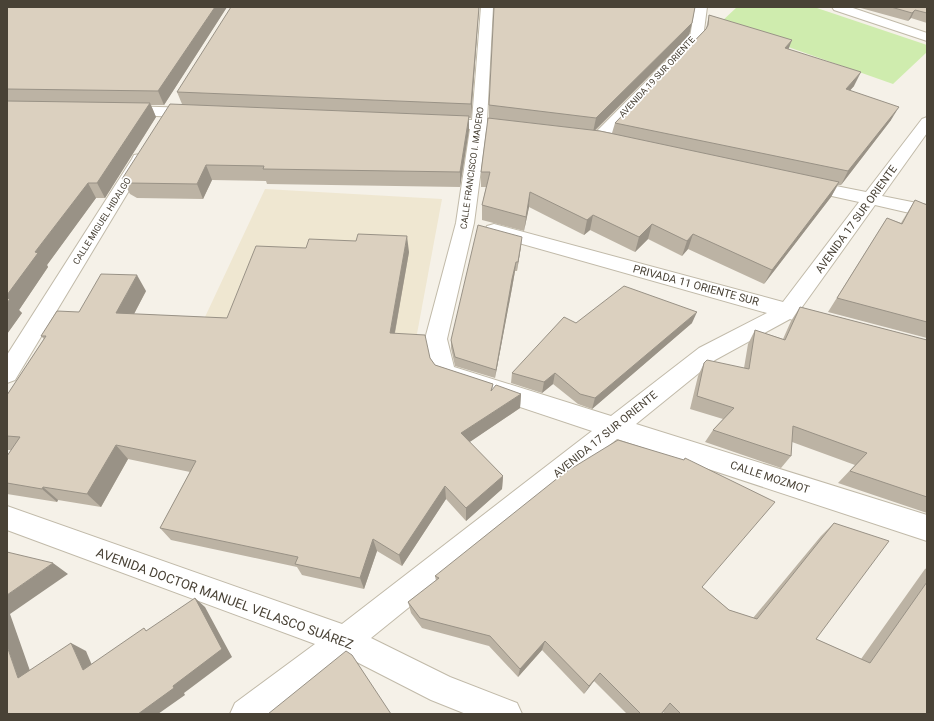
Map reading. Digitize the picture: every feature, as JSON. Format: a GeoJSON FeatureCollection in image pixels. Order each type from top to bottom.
{"type":"FeatureCollection","features":[{"type":"Feature","properties":{"kind":"street","name":"CALLE FRANCISCO I. MADERO"},"geometry":{"type":"LineString","coordinates":[[444,373],[436,339],[465,223],[479,126],[487,7]]}},
{"type":"Feature","properties":{"kind":"street","name":"AVENIDA 19 SUR ORIENTE"},"geometry":{"type":"LineString","coordinates":[[597,140],[696,38],[701,7]]}},
{"type":"Feature","properties":{"kind":"street"},"geometry":{"type":"LineString","coordinates":[[838,7],[927,37]]}},
{"type":"Feature","properties":{"kind":"street"},"geometry":{"type":"LineString","coordinates":[[108,111],[209,114]]}},
{"type":"Feature","properties":{"kind":"street","name":"AVENIDA 17 SUR ORIENTE"},"geometry":{"type":"LineString","coordinates":[[246,714],[345,640],[707,354],[788,310],[872,199],[927,122]]}},
{"type":"Feature","properties":{"kind":"street"},"geometry":{"type":"LineString","coordinates":[[423,123],[479,126],[534,132]]}},
{"type":"Feature","properties":{"kind":"street","name":"CALLE MIGUEL HIDALGO"},"geometry":{"type":"LineString","coordinates":[[7,374],[149,145]]}},
{"type":"Feature","properties":{"kind":"street"},"geometry":{"type":"LineString","coordinates":[[788,181],[927,211]]}},
{"type":"Feature","properties":{"kind":"street","name":"PRIVADA 11 ORIENTE SUR"},"geometry":{"type":"LineString","coordinates":[[465,223],[812,317]]}},
{"type":"Feature","properties":{"kind":"street","name":"CALLE MOZMOT"},"geometry":{"type":"LineString","coordinates":[[444,373],[927,528]]}},
{"type":"Feature","properties":{"kind":"street","name":"AVENIDA DOCTOR MANUEL VELASCO SUÁREZ"},"geometry":{"type":"LineString","coordinates":[[7,518],[345,640],[442,689],[506,714]]}},
{"type":"Feature","properties":{"kind":"street"},"geometry":{"type":"LineString","coordinates":[[442,689],[460,714]]}},
{"type":"Feature","properties":{"kind":"shaded area"},"geometry":{"type":"Polygon","coordinates":[[[265,189],[442,199],[414,350],[197,334],[265,189]]]}},
{"type":"Feature","properties":{"kind":"green space"},"geometry":{"type":"Polygon","coordinates":[[[737,7],[814,7],[927,45],[927,52],[893,84],[720,23],[737,7]]]}},
{"type":"Feature","properties":{"kind":"building"},"geometry":{"type":"Polygon","coordinates":[[[7,7],[215,7],[158,91],[7,89],[7,7]]]}},
{"type":"Feature","properties":{"kind":"building"},"geometry":{"type":"Polygon","coordinates":[[[231,7],[479,7],[471,104],[177,92],[231,7]]]}},
{"type":"Feature","properties":{"kind":"building"},"geometry":{"type":"Polygon","coordinates":[[[494,7],[695,7],[692,23],[596,118],[489,105],[494,7]]]}},
{"type":"Feature","properties":{"kind":"building"},"geometry":{"type":"Polygon","coordinates":[[[891,7],[927,7],[927,13],[915,10],[912,13],[891,7]]]}},
{"type":"Feature","properties":{"kind":"building"},"geometry":{"type":"Polygon","coordinates":[[[709,15],[792,40],[785,48],[861,72],[846,89],[899,107],[848,171],[615,123],[706,29],[709,15]]]}},
{"type":"Feature","properties":{"kind":"building"},"geometry":{"type":"Polygon","coordinates":[[[7,101],[150,103],[97,183],[88,183],[35,252],[38,253],[7,295],[7,101]]]}},
{"type":"Feature","properties":{"kind":"building"},"geometry":{"type":"Polygon","coordinates":[[[170,104],[469,116],[460,172],[263,169],[264,166],[206,165],[197,184],[129,183],[122,179],[170,104]]]}},
{"type":"Feature","properties":{"kind":"building"},"geometry":{"type":"Polygon","coordinates":[[[488,118],[600,131],[839,182],[772,270],[693,234],[687,241],[652,224],[639,237],[593,215],[587,220],[530,192],[526,217],[482,205],[490,172],[481,172],[488,118]]]}},
{"type":"Feature","properties":{"kind":"building"},"geometry":{"type":"Polygon","coordinates":[[[915,200],[927,205],[927,322],[837,298],[887,218],[902,224],[915,200]]]}},
{"type":"Feature","properties":{"kind":"building"},"geometry":{"type":"Polygon","coordinates":[[[478,225],[522,237],[518,262],[516,262],[512,279],[496,370],[455,357],[451,340],[478,225]]]}},
{"type":"Feature","properties":{"kind":"building"},"geometry":{"type":"Polygon","coordinates":[[[358,234],[407,236],[390,333],[425,335],[430,358],[435,365],[493,384],[491,391],[496,385],[521,394],[461,433],[503,476],[466,508],[445,486],[399,555],[373,539],[360,578],[295,564],[298,557],[160,528],[196,461],[116,445],[87,494],[7,483],[7,456],[20,437],[7,436],[7,395],[46,336],[41,336],[57,311],[79,312],[101,274],[137,275],[116,313],[227,318],[256,246],[306,248],[309,239],[356,241],[358,234]]]}},
{"type":"Feature","properties":{"kind":"building"},"geometry":{"type":"Polygon","coordinates":[[[624,286],[697,312],[595,398],[580,394],[555,373],[544,382],[512,373],[564,317],[576,323],[624,286]]]}},
{"type":"Feature","properties":{"kind":"building"},"geometry":{"type":"Polygon","coordinates":[[[800,307],[927,340],[927,497],[850,471],[867,453],[793,426],[791,456],[713,430],[734,408],[697,396],[704,363],[707,360],[749,369],[755,330],[785,340],[800,307]]]}},
{"type":"Feature","properties":{"kind":"building"},"geometry":{"type":"Polygon","coordinates":[[[618,440],[684,460],[685,458],[775,502],[702,587],[729,610],[757,619],[834,523],[889,541],[816,639],[870,663],[927,582],[927,714],[681,714],[670,703],[661,714],[641,714],[600,673],[589,686],[545,641],[520,669],[490,636],[420,618],[408,602],[439,578],[435,576],[564,473],[618,440]]]}},
{"type":"Feature","properties":{"kind":"building"},"geometry":{"type":"Polygon","coordinates":[[[7,552],[53,563],[7,595],[7,552]]]}},
{"type":"Feature","properties":{"kind":"building"},"geometry":{"type":"Polygon","coordinates":[[[195,598],[222,649],[173,686],[174,688],[138,714],[7,714],[7,646],[18,678],[71,643],[83,670],[144,628],[146,631],[195,598]]]}},
{"type":"Feature","properties":{"kind":"building"},"geometry":{"type":"Polygon","coordinates":[[[346,651],[352,655],[391,714],[268,714],[346,651]]]}}]}
